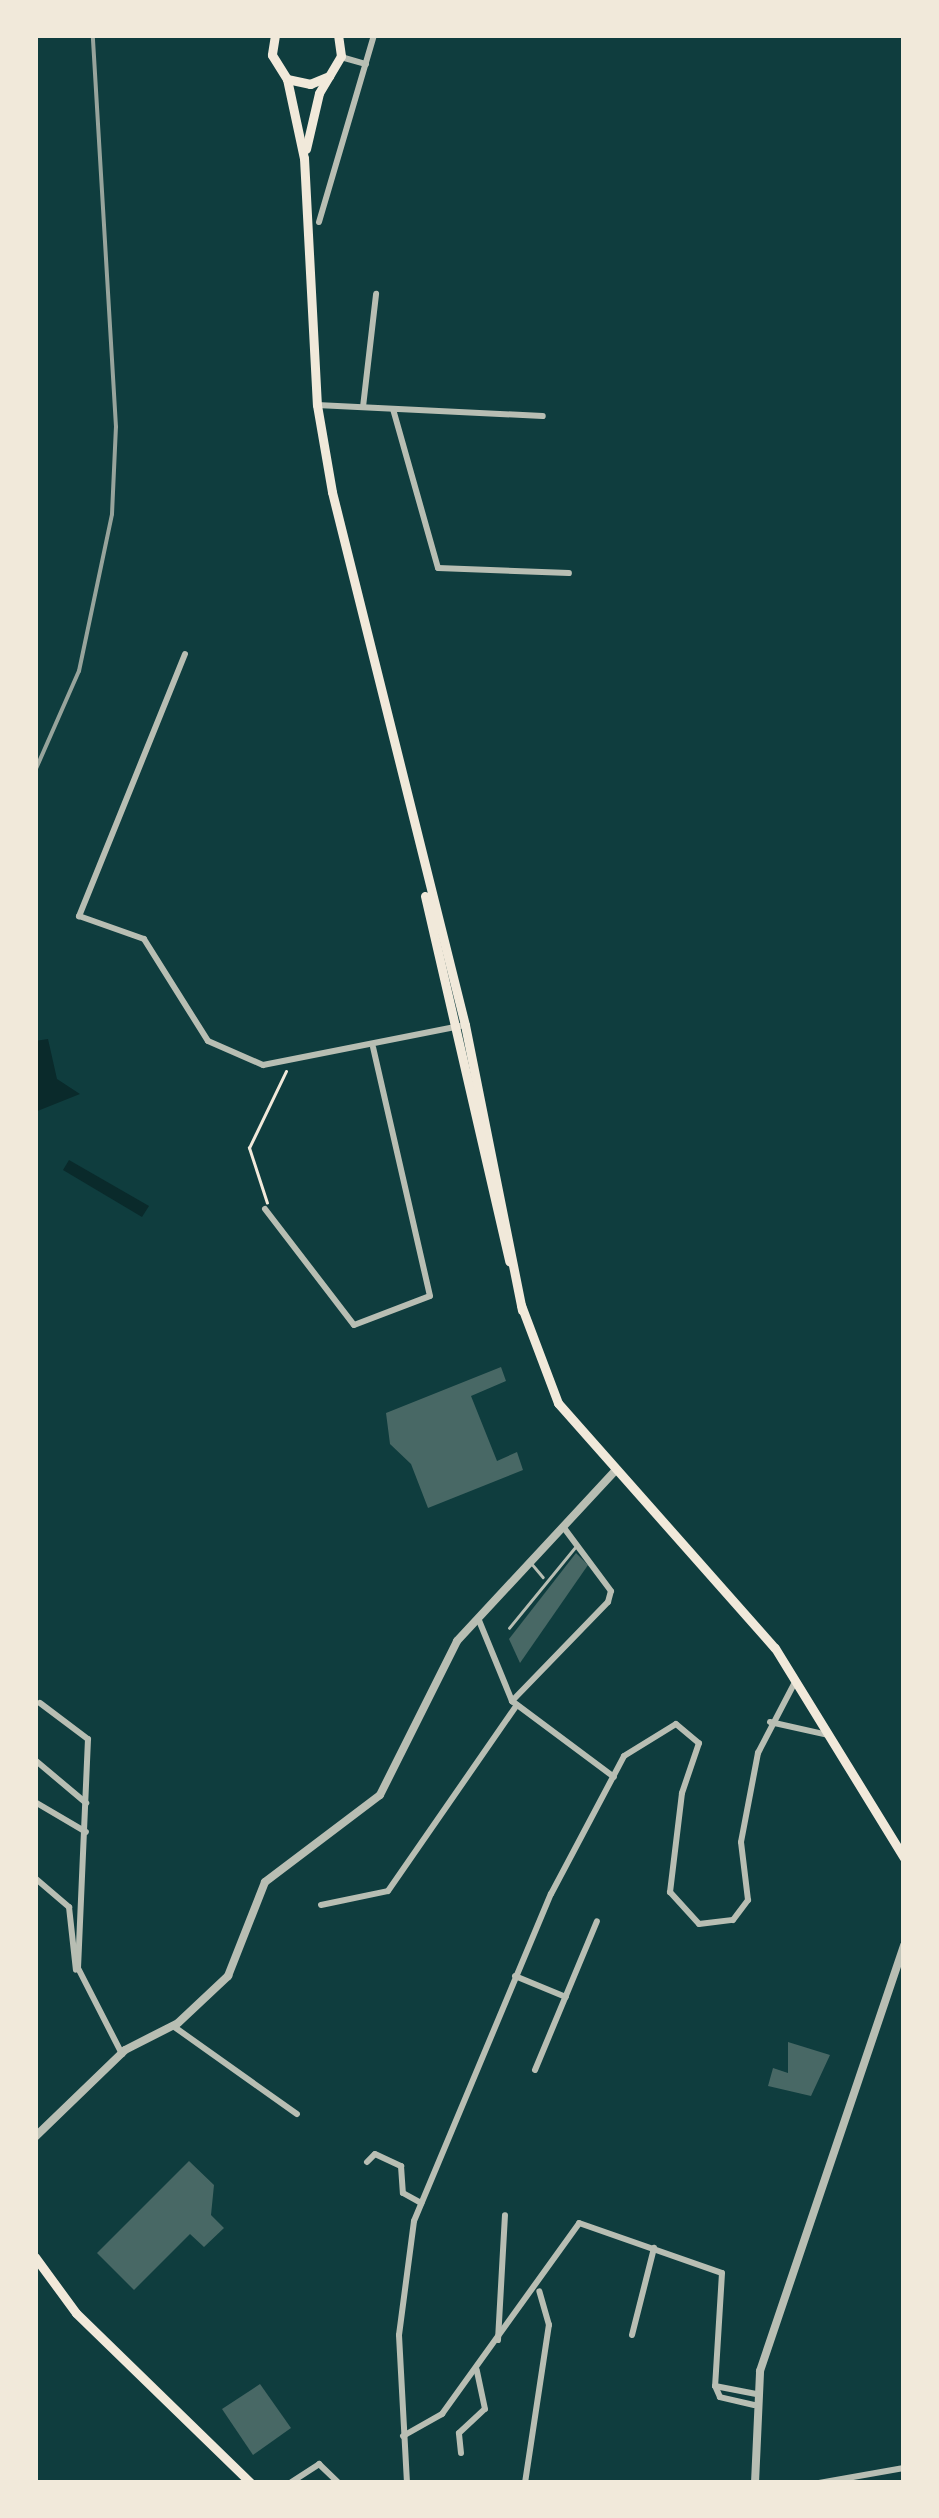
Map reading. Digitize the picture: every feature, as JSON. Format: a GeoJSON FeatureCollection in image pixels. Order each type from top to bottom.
{"type":"FeatureCollection","features":[{"type":"Feature","properties":{"kind":"main road"},"geometry":{"type":"LineString","coordinates":[[264,35],[273,40],[287,79],[304,158],[317,405],[522,1310],[558,1403],[615,1472],[753,1622],[797,1680],[904,1858]]}},
{"type":"Feature","properties":{"kind":"main road"},"geometry":{"type":"LineString","coordinates":[[304,158],[331,74],[341,58],[338,35]]}},
{"type":"Feature","properties":{"kind":"main road"},"geometry":{"type":"LineString","coordinates":[[287,79],[310,84],[331,74]]}},
{"type":"Feature","properties":{"kind":"main road"},"geometry":{"type":"LineString","coordinates":[[35,2249],[52,2283]]}},
{"type":"Feature","properties":{"kind":"main road"},"geometry":{"type":"LineString","coordinates":[[35,2258],[52,2283],[251,2483]]}},
{"type":"Feature","properties":{"kind":"street"},"geometry":{"type":"LineString","coordinates":[[319,222],[374,35]]}},
{"type":"Feature","properties":{"kind":"street"},"geometry":{"type":"LineString","coordinates":[[341,58],[366,64]]}},
{"type":"Feature","properties":{"kind":"street"},"geometry":{"type":"LineString","coordinates":[[363,407],[376,294]]}},
{"type":"Feature","properties":{"kind":"street"},"geometry":{"type":"LineString","coordinates":[[317,405],[543,416]]}},
{"type":"Feature","properties":{"kind":"street"},"geometry":{"type":"LineString","coordinates":[[393,409],[438,568],[569,574]]}},
{"type":"Feature","properties":{"kind":"street"},"geometry":{"type":"LineString","coordinates":[[185,654],[79,916],[144,939],[208,1041],[286,1066],[459,1026]]}},
{"type":"Feature","properties":{"kind":"street"},"geometry":{"type":"LineString","coordinates":[[264,1209],[354,1325],[430,1296],[373,1048]]}},
{"type":"Feature","properties":{"kind":"street"},"geometry":{"type":"LineString","coordinates":[[35,2137],[122,2054],[174,2026],[228,1976],[265,1882],[380,1795],[442,1664],[478,1618],[615,1472]]}},
{"type":"Feature","properties":{"kind":"street"},"geometry":{"type":"LineString","coordinates":[[321,1905],[388,1892],[514,1703],[608,1602],[611,1591],[564,1528]]}},
{"type":"Feature","properties":{"kind":"street"},"geometry":{"type":"LineString","coordinates":[[478,1618],[514,1703],[614,1778]]}},
{"type":"Feature","properties":{"kind":"street"},"geometry":{"type":"LineString","coordinates":[[407,2483],[400,2290],[420,2203],[515,1976],[614,1778],[656,1729],[676,1724],[694,1735],[699,1754],[682,1793],[670,1892],[686,1917],[723,1925],[748,1900],[741,1842],[770,1722],[797,1680]]}},
{"type":"Feature","properties":{"kind":"street"},"geometry":{"type":"LineString","coordinates":[[40,1703],[88,1739],[80,1980]]}},
{"type":"Feature","properties":{"kind":"street"},"geometry":{"type":"LineString","coordinates":[[770,1722],[830,1735]]}},
{"type":"Feature","properties":{"kind":"street"},"geometry":{"type":"LineString","coordinates":[[35,1760],[64,1779],[88,1814]]}},
{"type":"Feature","properties":{"kind":"street"},"geometry":{"type":"LineString","coordinates":[[35,1802],[86,1833]]}},
{"type":"Feature","properties":{"kind":"street"},"geometry":{"type":"LineString","coordinates":[[35,1878],[69,1907],[80,1980],[122,2054]]}},
{"type":"Feature","properties":{"kind":"street"},"geometry":{"type":"LineString","coordinates":[[535,2070],[598,1921]]}},
{"type":"Feature","properties":{"kind":"street"},"geometry":{"type":"LineString","coordinates":[[755,2483],[756,2394],[904,1945]]}},
{"type":"Feature","properties":{"kind":"street"},"geometry":{"type":"LineString","coordinates":[[515,1976],[566,1996]]}},
{"type":"Feature","properties":{"kind":"street"},"geometry":{"type":"LineString","coordinates":[[174,2026],[297,2114]]}},
{"type":"Feature","properties":{"kind":"street"},"geometry":{"type":"LineString","coordinates":[[367,2162],[375,2154],[401,2166],[402,2193],[420,2203]]}},
{"type":"Feature","properties":{"kind":"street"},"geometry":{"type":"LineString","coordinates":[[498,2341],[505,2215]]}},
{"type":"Feature","properties":{"kind":"street"},"geometry":{"type":"LineString","coordinates":[[403,2436],[430,2425],[477,2369],[539,2290],[562,2236],[578,2222],[722,2273],[714,2386],[720,2398],[754,2406]]}},
{"type":"Feature","properties":{"kind":"street"},"geometry":{"type":"LineString","coordinates":[[632,2335],[654,2248]]}},
{"type":"Feature","properties":{"kind":"street"},"geometry":{"type":"LineString","coordinates":[[525,2483],[549,2326],[539,2290]]}},
{"type":"Feature","properties":{"kind":"street"},"geometry":{"type":"LineString","coordinates":[[461,2453],[460,2433],[485,2409],[477,2369]]}},
{"type":"Feature","properties":{"kind":"street"},"geometry":{"type":"LineString","coordinates":[[714,2386],[756,2394]]}},
{"type":"Feature","properties":{"kind":"street"},"geometry":{"type":"LineString","coordinates":[[290,2483],[320,2464],[338,2483]]}},
{"type":"Feature","properties":{"kind":"street"},"geometry":{"type":"LineString","coordinates":[[819,2483],[904,2468]]}},
{"type":"Feature","properties":{"kind":"lane"},"geometry":{"type":"LineString","coordinates":[[509,1628],[545,1579],[577,1545]]}},
{"type":"Feature","properties":{"kind":"lane"},"geometry":{"type":"LineString","coordinates":[[530,1563],[545,1579]]}},
{"type":"Feature","properties":{"kind":"path"},"geometry":{"type":"LineString","coordinates":[[264,1209],[249,1148],[286,1084],[286,1066]]}},
{"type":"Feature","properties":{"kind":"water"},"geometry":{"type":"Polygon","coordinates":[[[48,1039],[57,1079],[80,1094],[35,1112],[35,1041],[48,1039]]]}},
{"type":"Feature","properties":{"kind":"water"},"geometry":{"type":"Polygon","coordinates":[[[69,1160],[149,1206],[142,1217],[63,1170],[69,1160]]]}},
{"type":"Feature","properties":{"kind":"building"},"geometry":{"type":"Polygon","coordinates":[[[501,1367],[506,1381],[471,1396],[497,1461],[517,1452],[523,1470],[428,1508],[411,1464],[390,1444],[386,1413],[501,1367]]]}},
{"type":"Feature","properties":{"kind":"building"},"geometry":{"type":"Polygon","coordinates":[[[576,1553],[588,1565],[520,1663],[509,1639],[576,1553]]]}},
{"type":"Feature","properties":{"kind":"building"},"geometry":{"type":"Polygon","coordinates":[[[788,2042],[830,2055],[811,2096],[768,2086],[773,2068],[788,2073],[788,2042]]]}},
{"type":"Feature","properties":{"kind":"building"},"geometry":{"type":"Polygon","coordinates":[[[189,2161],[214,2185],[211,2215],[224,2228],[204,2247],[190,2234],[134,2290],[97,2253],[189,2161]]]}},
{"type":"Feature","properties":{"kind":"building"},"geometry":{"type":"Polygon","coordinates":[[[260,2384],[291,2428],[253,2455],[222,2409],[260,2384]]]}},
{"type":"Feature","properties":{"kind":"railway"},"geometry":{"type":"LineString","coordinates":[[35,771],[79,671],[112,514],[116,427],[93,35]]}}]}
